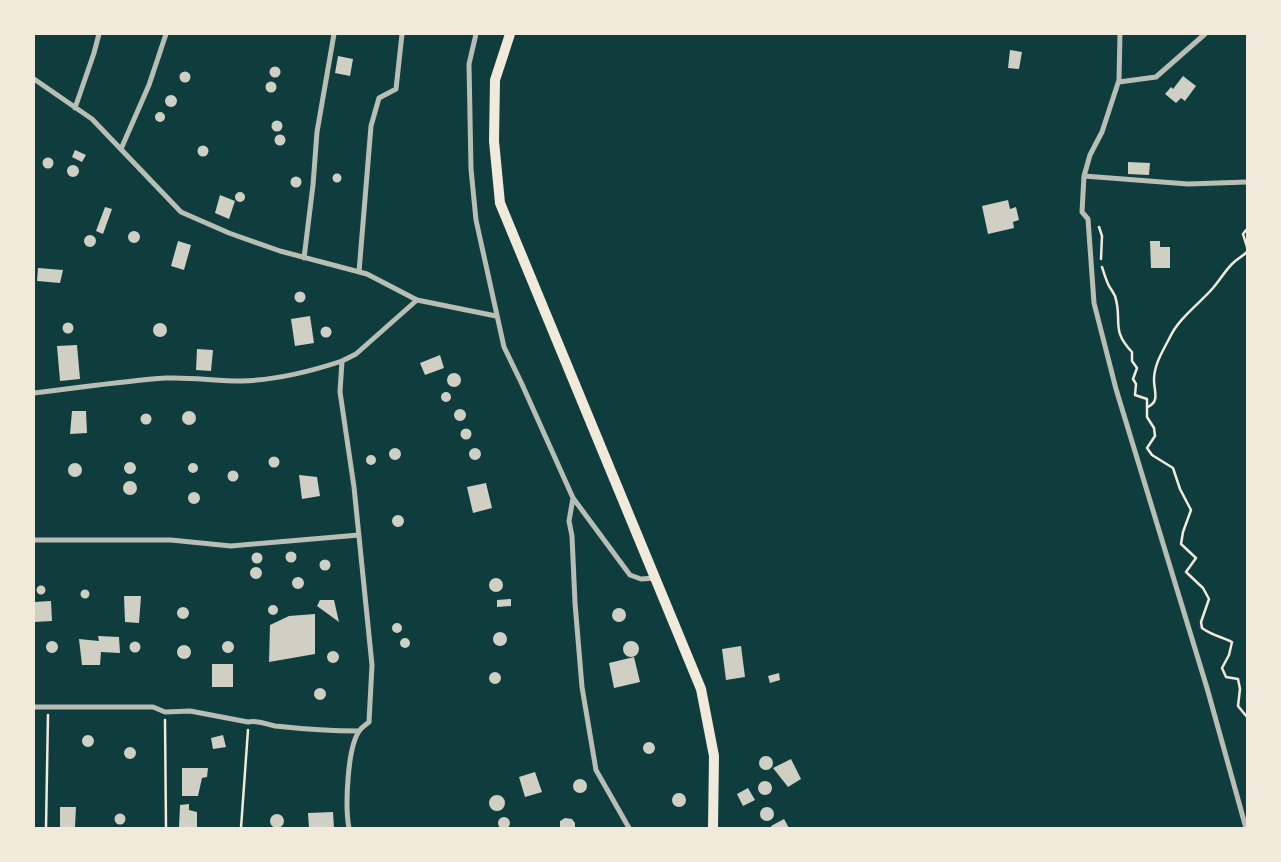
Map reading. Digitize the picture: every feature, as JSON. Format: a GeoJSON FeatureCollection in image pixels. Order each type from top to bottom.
{"type":"FeatureCollection","features":[{"type":"Feature","properties":{"kind":"main road"},"geometry":{"type":"LineString","coordinates":[[510,34],[496,80],[494,141],[500,203],[702,689],[714,756],[713,828]]}},
{"type":"Feature","properties":{"kind":"street"},"geometry":{"type":"LineString","coordinates":[[75,108],[99,34]]}},
{"type":"Feature","properties":{"kind":"street"},"geometry":{"type":"LineString","coordinates":[[121,149],[149,85],[166,34]]}},
{"type":"Feature","properties":{"kind":"street"},"geometry":{"type":"LineString","coordinates":[[304,258],[317,132],[334,34]]}},
{"type":"Feature","properties":{"kind":"street"},"geometry":{"type":"LineString","coordinates":[[359,272],[371,126],[379,98],[396,89],[402,34]]}},
{"type":"Feature","properties":{"kind":"street"},"geometry":{"type":"LineString","coordinates":[[476,34],[469,64],[471,169],[476,220],[504,347],[573,498],[630,575],[642,579],[656,578]]}},
{"type":"Feature","properties":{"kind":"street"},"geometry":{"type":"LineString","coordinates":[[1120,34],[1119,82],[1102,132],[1090,155],[1084,176],[1082,212],[1088,219],[1094,303],[1116,389],[1207,688],[1246,828]]}},
{"type":"Feature","properties":{"kind":"street"},"geometry":{"type":"LineString","coordinates":[[1119,82],[1156,77],[1205,34]]}},
{"type":"Feature","properties":{"kind":"street"},"geometry":{"type":"LineString","coordinates":[[34,79],[92,119],[181,212],[229,233],[280,251],[367,274],[418,300],[496,316]]}},
{"type":"Feature","properties":{"kind":"street"},"geometry":{"type":"LineString","coordinates":[[1084,176],[1188,184],[1247,182]]}},
{"type":"Feature","properties":{"kind":"street"},"geometry":{"type":"LineString","coordinates":[[34,393],[77,389],[115,382],[168,378],[243,381],[281,377],[314,370],[342,361],[356,354],[418,300]]}},
{"type":"Feature","properties":{"kind":"street"},"geometry":{"type":"LineString","coordinates":[[342,361],[340,392],[359,535],[372,665],[369,722],[359,731],[350,758],[347,817],[349,828]]}},
{"type":"Feature","properties":{"kind":"street"},"geometry":{"type":"LineString","coordinates":[[573,498],[569,521],[572,536],[582,687],[596,770],[629,828]]}},
{"type":"Feature","properties":{"kind":"street"},"geometry":{"type":"LineString","coordinates":[[34,540],[171,540],[231,546],[359,535]]}},
{"type":"Feature","properties":{"kind":"street"},"geometry":{"type":"LineString","coordinates":[[34,707],[153,707],[165,712],[190,711],[248,722],[257,720],[272,726],[332,731],[359,731]]}},
{"type":"Feature","properties":{"kind":"path"},"geometry":{"type":"LineString","coordinates":[[1098,226],[1102,236],[1102,266],[1114,295],[1117,310],[1117,329],[1124,343],[1132,352],[1132,361],[1137,368],[1133,379],[1136,384],[1135,395],[1147,399],[1147,417],[1154,428],[1155,436],[1147,448],[1152,455],[1173,468],[1180,489],[1191,510],[1183,532],[1182,544],[1196,558],[1186,572],[1203,588],[1209,599],[1201,622],[1202,628],[1211,634],[1232,642],[1229,655],[1222,668],[1226,677],[1238,679],[1240,689],[1238,706],[1247,717]]}},
{"type":"Feature","properties":{"kind":"path"},"geometry":{"type":"LineString","coordinates":[[1247,229],[1243,234],[1247,246]]}},
{"type":"Feature","properties":{"kind":"path"},"geometry":{"type":"LineString","coordinates":[[1148,407],[1153,404],[1156,398],[1154,381],[1158,358],[1172,334],[1231,265],[1247,252]]}},
{"type":"Feature","properties":{"kind":"path"},"geometry":{"type":"LineString","coordinates":[[46,828],[49,706]]}},
{"type":"Feature","properties":{"kind":"path"},"geometry":{"type":"LineString","coordinates":[[165,712],[166,828]]}},
{"type":"Feature","properties":{"kind":"path"},"geometry":{"type":"LineString","coordinates":[[242,828],[248,722]]}},
{"type":"Feature","properties":{"kind":"building"},"geometry":{"type":"Polygon","coordinates":[[[1010,50],[1022,52],[1019,69],[1008,68],[1010,50]]]}},
{"type":"Feature","properties":{"kind":"building"},"geometry":{"type":"Polygon","coordinates":[[[338,56],[353,59],[350,76],[335,73],[338,56]]]}},
{"type":"Feature","properties":{"kind":"building"},"geometry":{"type":"Polygon","coordinates":[[[273,67],[277,67],[280,72],[279,76],[273,77],[270,74],[270,70],[273,67]]]}},
{"type":"Feature","properties":{"kind":"building"},"geometry":{"type":"Polygon","coordinates":[[[183,72],[187,72],[190,77],[189,81],[183,82],[180,79],[180,75],[183,72]]]}},
{"type":"Feature","properties":{"kind":"building"},"geometry":{"type":"Polygon","coordinates":[[[1183,76],[1196,86],[1185,101],[1181,98],[1176,103],[1165,94],[1171,87],[1173,89],[1183,76]]]}},
{"type":"Feature","properties":{"kind":"building"},"geometry":{"type":"Polygon","coordinates":[[[269,82],[273,82],[276,87],[275,91],[269,92],[266,89],[266,85],[269,82]]]}},
{"type":"Feature","properties":{"kind":"building"},"geometry":{"type":"Polygon","coordinates":[[[171,95],[177,101],[171,107],[165,101],[171,95]]]}},
{"type":"Feature","properties":{"kind":"building"},"geometry":{"type":"Polygon","coordinates":[[[160,112],[165,117],[160,122],[155,117],[160,112]]]}},
{"type":"Feature","properties":{"kind":"building"},"geometry":{"type":"Polygon","coordinates":[[[275,121],[279,121],[282,126],[281,130],[275,131],[272,128],[272,124],[275,121]]]}},
{"type":"Feature","properties":{"kind":"building"},"geometry":{"type":"Polygon","coordinates":[[[278,135],[282,135],[285,140],[284,144],[278,145],[275,142],[275,138],[278,135]]]}},
{"type":"Feature","properties":{"kind":"building"},"geometry":{"type":"Polygon","coordinates":[[[201,146],[205,146],[208,151],[207,155],[201,156],[198,153],[198,149],[201,146]]]}},
{"type":"Feature","properties":{"kind":"building"},"geometry":{"type":"Polygon","coordinates":[[[75,150],[86,155],[82,162],[72,157],[75,150]]]}},
{"type":"Feature","properties":{"kind":"building"},"geometry":{"type":"Polygon","coordinates":[[[48,157],[54,163],[48,169],[42,163],[48,157]]]}},
{"type":"Feature","properties":{"kind":"building"},"geometry":{"type":"Polygon","coordinates":[[[1128,162],[1150,163],[1149,175],[1128,174],[1128,162]]]}},
{"type":"Feature","properties":{"kind":"building"},"geometry":{"type":"Polygon","coordinates":[[[75,165],[78,166],[78,176],[71,177],[68,176],[67,169],[68,166],[75,165]]]}},
{"type":"Feature","properties":{"kind":"building"},"geometry":{"type":"Polygon","coordinates":[[[337,173],[342,178],[337,183],[332,178],[337,173]]]}},
{"type":"Feature","properties":{"kind":"building"},"geometry":{"type":"Polygon","coordinates":[[[296,176],[302,182],[296,188],[290,182],[296,176]]]}},
{"type":"Feature","properties":{"kind":"building"},"geometry":{"type":"Polygon","coordinates":[[[238,192],[242,192],[245,197],[244,201],[238,202],[235,199],[235,195],[238,192]]]}},
{"type":"Feature","properties":{"kind":"building"},"geometry":{"type":"Polygon","coordinates":[[[220,195],[235,201],[229,219],[215,213],[220,195]]]}},
{"type":"Feature","properties":{"kind":"building"},"geometry":{"type":"Polygon","coordinates":[[[1008,200],[1010,209],[1016,207],[1019,220],[1013,222],[1014,228],[988,234],[982,206],[1008,200]]]}},
{"type":"Feature","properties":{"kind":"building"},"geometry":{"type":"Polygon","coordinates":[[[105,207],[112,209],[103,234],[96,231],[105,207]]]}},
{"type":"Feature","properties":{"kind":"building"},"geometry":{"type":"Polygon","coordinates":[[[134,231],[140,237],[134,243],[128,237],[134,231]]]}},
{"type":"Feature","properties":{"kind":"building"},"geometry":{"type":"Polygon","coordinates":[[[92,235],[95,236],[95,246],[88,247],[85,246],[84,239],[85,236],[92,235]]]}},
{"type":"Feature","properties":{"kind":"building"},"geometry":{"type":"Polygon","coordinates":[[[178,241],[191,245],[184,270],[171,266],[178,241]]]}},
{"type":"Feature","properties":{"kind":"building"},"geometry":{"type":"Polygon","coordinates":[[[1150,241],[1160,241],[1160,247],[1170,247],[1170,268],[1151,268],[1150,241]]]}},
{"type":"Feature","properties":{"kind":"building"},"geometry":{"type":"Polygon","coordinates":[[[38,268],[63,270],[60,283],[37,281],[38,268]]]}},
{"type":"Feature","properties":{"kind":"building"},"geometry":{"type":"Polygon","coordinates":[[[300,291],[306,297],[300,303],[294,297],[300,291]]]}},
{"type":"Feature","properties":{"kind":"building"},"geometry":{"type":"Polygon","coordinates":[[[310,316],[314,343],[295,346],[291,319],[310,316]]]}},
{"type":"Feature","properties":{"kind":"building"},"geometry":{"type":"Polygon","coordinates":[[[66,323],[70,323],[73,328],[72,332],[66,333],[63,330],[63,326],[66,323]]]}},
{"type":"Feature","properties":{"kind":"building"},"geometry":{"type":"Polygon","coordinates":[[[160,323],[165,325],[167,330],[165,335],[160,337],[155,335],[153,330],[155,325],[160,323]]]}},
{"type":"Feature","properties":{"kind":"building"},"geometry":{"type":"Polygon","coordinates":[[[324,327],[328,327],[331,332],[330,336],[324,337],[321,334],[321,330],[324,327]]]}},
{"type":"Feature","properties":{"kind":"building"},"geometry":{"type":"Polygon","coordinates":[[[77,345],[80,379],[60,381],[57,346],[77,345]]]}},
{"type":"Feature","properties":{"kind":"building"},"geometry":{"type":"Polygon","coordinates":[[[197,349],[213,350],[211,371],[196,370],[197,349]]]}},
{"type":"Feature","properties":{"kind":"building"},"geometry":{"type":"Polygon","coordinates":[[[440,355],[444,368],[425,375],[420,363],[440,355]]]}},
{"type":"Feature","properties":{"kind":"building"},"geometry":{"type":"Polygon","coordinates":[[[454,373],[459,375],[461,380],[459,385],[454,387],[449,385],[447,380],[449,375],[454,373]]]}},
{"type":"Feature","properties":{"kind":"building"},"geometry":{"type":"Polygon","coordinates":[[[444,392],[448,392],[451,397],[450,401],[444,402],[441,399],[441,395],[444,392]]]}},
{"type":"Feature","properties":{"kind":"building"},"geometry":{"type":"Polygon","coordinates":[[[458,409],[462,409],[466,415],[462,421],[458,421],[454,417],[454,413],[458,409]]]}},
{"type":"Feature","properties":{"kind":"building"},"geometry":{"type":"Polygon","coordinates":[[[72,411],[86,411],[87,433],[70,434],[72,411]]]}},
{"type":"Feature","properties":{"kind":"building"},"geometry":{"type":"Polygon","coordinates":[[[186,411],[192,411],[196,418],[192,425],[186,425],[182,421],[182,415],[186,411]]]}},
{"type":"Feature","properties":{"kind":"building"},"geometry":{"type":"Polygon","coordinates":[[[144,414],[148,414],[151,419],[150,423],[144,424],[141,421],[141,417],[144,414]]]}},
{"type":"Feature","properties":{"kind":"building"},"geometry":{"type":"Polygon","coordinates":[[[466,428],[472,434],[466,440],[460,434],[466,428]]]}},
{"type":"Feature","properties":{"kind":"building"},"geometry":{"type":"Polygon","coordinates":[[[395,448],[401,454],[395,460],[389,454],[395,448]]]}},
{"type":"Feature","properties":{"kind":"building"},"geometry":{"type":"Polygon","coordinates":[[[473,448],[477,448],[481,454],[477,460],[473,460],[469,456],[469,452],[473,448]]]}},
{"type":"Feature","properties":{"kind":"building"},"geometry":{"type":"Polygon","coordinates":[[[369,455],[373,455],[376,460],[375,464],[369,465],[366,462],[366,458],[369,455]]]}},
{"type":"Feature","properties":{"kind":"building"},"geometry":{"type":"Polygon","coordinates":[[[272,457],[276,457],[279,462],[278,466],[272,467],[269,464],[269,460],[272,457]]]}},
{"type":"Feature","properties":{"kind":"building"},"geometry":{"type":"Polygon","coordinates":[[[132,462],[135,463],[135,473],[128,474],[125,473],[124,466],[125,463],[132,462]]]}},
{"type":"Feature","properties":{"kind":"building"},"geometry":{"type":"Polygon","coordinates":[[[72,463],[78,463],[82,470],[78,477],[72,477],[68,473],[68,467],[72,463]]]}},
{"type":"Feature","properties":{"kind":"building"},"geometry":{"type":"Polygon","coordinates":[[[191,463],[195,463],[198,468],[197,472],[191,473],[188,470],[188,466],[191,463]]]}},
{"type":"Feature","properties":{"kind":"building"},"geometry":{"type":"Polygon","coordinates":[[[231,471],[235,471],[238,476],[237,480],[231,481],[228,478],[228,474],[231,471]]]}},
{"type":"Feature","properties":{"kind":"building"},"geometry":{"type":"Polygon","coordinates":[[[299,475],[317,477],[320,496],[302,499],[299,475]]]}},
{"type":"Feature","properties":{"kind":"building"},"geometry":{"type":"Polygon","coordinates":[[[130,481],[135,483],[137,488],[135,493],[130,495],[125,493],[123,488],[125,483],[130,481]]]}},
{"type":"Feature","properties":{"kind":"building"},"geometry":{"type":"Polygon","coordinates":[[[486,483],[492,508],[473,513],[467,487],[486,483]]]}},
{"type":"Feature","properties":{"kind":"building"},"geometry":{"type":"Polygon","coordinates":[[[196,492],[199,493],[199,503],[192,504],[189,503],[188,496],[189,493],[196,492]]]}},
{"type":"Feature","properties":{"kind":"building"},"geometry":{"type":"Polygon","coordinates":[[[396,515],[400,515],[404,521],[400,527],[396,527],[392,523],[392,519],[396,515]]]}},
{"type":"Feature","properties":{"kind":"building"},"geometry":{"type":"Polygon","coordinates":[[[289,552],[293,552],[296,557],[295,561],[289,562],[286,559],[286,555],[289,552]]]}},
{"type":"Feature","properties":{"kind":"building"},"geometry":{"type":"Polygon","coordinates":[[[255,553],[259,553],[262,558],[261,562],[255,563],[252,560],[252,556],[255,553]]]}},
{"type":"Feature","properties":{"kind":"building"},"geometry":{"type":"Polygon","coordinates":[[[325,559],[331,565],[325,571],[319,565],[325,559]]]}},
{"type":"Feature","properties":{"kind":"building"},"geometry":{"type":"Polygon","coordinates":[[[254,567],[258,567],[262,573],[258,579],[254,579],[250,575],[250,571],[254,567]]]}},
{"type":"Feature","properties":{"kind":"building"},"geometry":{"type":"Polygon","coordinates":[[[298,577],[304,583],[298,589],[292,583],[298,577]]]}},
{"type":"Feature","properties":{"kind":"building"},"geometry":{"type":"Polygon","coordinates":[[[493,578],[499,578],[503,585],[499,592],[493,592],[489,588],[489,582],[493,578]]]}},
{"type":"Feature","properties":{"kind":"building"},"geometry":{"type":"Polygon","coordinates":[[[41,585],[46,590],[41,595],[36,590],[41,585]]]}},
{"type":"Feature","properties":{"kind":"building"},"geometry":{"type":"Polygon","coordinates":[[[85,590],[89,594],[85,598],[81,594],[85,590]]]}},
{"type":"Feature","properties":{"kind":"building"},"geometry":{"type":"Polygon","coordinates":[[[124,596],[141,596],[139,623],[125,622],[124,596]]]}},
{"type":"Feature","properties":{"kind":"building"},"geometry":{"type":"Polygon","coordinates":[[[511,599],[511,606],[497,607],[497,600],[511,599]]]}},
{"type":"Feature","properties":{"kind":"building"},"geometry":{"type":"Polygon","coordinates":[[[320,600],[334,600],[339,622],[317,606],[320,600]]]}},
{"type":"Feature","properties":{"kind":"building"},"geometry":{"type":"Polygon","coordinates":[[[51,601],[52,621],[34,622],[34,602],[51,601]]]}},
{"type":"Feature","properties":{"kind":"building"},"geometry":{"type":"Polygon","coordinates":[[[271,605],[275,605],[278,610],[277,614],[271,615],[268,612],[268,608],[271,605]]]}},
{"type":"Feature","properties":{"kind":"building"},"geometry":{"type":"Polygon","coordinates":[[[181,607],[185,607],[189,613],[185,619],[181,619],[177,615],[177,611],[181,607]]]}},
{"type":"Feature","properties":{"kind":"building"},"geometry":{"type":"Polygon","coordinates":[[[619,608],[624,610],[626,615],[624,620],[619,622],[614,620],[612,615],[614,610],[619,608]]]}},
{"type":"Feature","properties":{"kind":"building"},"geometry":{"type":"Polygon","coordinates":[[[315,614],[315,654],[269,662],[270,625],[289,616],[315,614]]]}},
{"type":"Feature","properties":{"kind":"building"},"geometry":{"type":"Polygon","coordinates":[[[397,623],[402,628],[397,633],[392,628],[397,623]]]}},
{"type":"Feature","properties":{"kind":"building"},"geometry":{"type":"Polygon","coordinates":[[[497,632],[503,632],[507,639],[503,646],[497,646],[493,642],[493,636],[497,632]]]}},
{"type":"Feature","properties":{"kind":"building"},"geometry":{"type":"Polygon","coordinates":[[[98,636],[119,637],[120,653],[101,652],[100,665],[82,665],[79,639],[99,641],[98,636]]]}},
{"type":"Feature","properties":{"kind":"building"},"geometry":{"type":"Polygon","coordinates":[[[403,638],[407,638],[410,643],[409,647],[403,648],[400,645],[400,641],[403,638]]]}},
{"type":"Feature","properties":{"kind":"building"},"geometry":{"type":"Polygon","coordinates":[[[52,641],[58,647],[52,653],[46,647],[52,641]]]}},
{"type":"Feature","properties":{"kind":"building"},"geometry":{"type":"Polygon","coordinates":[[[135,641],[141,647],[135,653],[129,647],[135,641]]]}},
{"type":"Feature","properties":{"kind":"building"},"geometry":{"type":"Polygon","coordinates":[[[226,641],[230,641],[234,647],[230,653],[226,653],[222,649],[222,645],[226,641]]]}},
{"type":"Feature","properties":{"kind":"building"},"geometry":{"type":"Polygon","coordinates":[[[631,641],[639,649],[631,657],[623,649],[631,641]]]}},
{"type":"Feature","properties":{"kind":"building"},"geometry":{"type":"Polygon","coordinates":[[[181,645],[187,645],[191,652],[187,659],[181,659],[177,655],[177,649],[181,645]]]}},
{"type":"Feature","properties":{"kind":"building"},"geometry":{"type":"Polygon","coordinates":[[[741,646],[745,677],[726,680],[722,649],[741,646]]]}},
{"type":"Feature","properties":{"kind":"building"},"geometry":{"type":"Polygon","coordinates":[[[333,651],[339,657],[333,663],[327,657],[333,651]]]}},
{"type":"Feature","properties":{"kind":"building"},"geometry":{"type":"Polygon","coordinates":[[[634,657],[640,682],[614,688],[609,663],[634,657]]]}},
{"type":"Feature","properties":{"kind":"building"},"geometry":{"type":"Polygon","coordinates":[[[212,664],[233,664],[233,687],[212,687],[212,664]]]}},
{"type":"Feature","properties":{"kind":"building"},"geometry":{"type":"Polygon","coordinates":[[[493,672],[497,672],[501,678],[497,684],[493,684],[489,680],[489,676],[493,672]]]}},
{"type":"Feature","properties":{"kind":"building"},"geometry":{"type":"Polygon","coordinates":[[[779,673],[780,680],[770,683],[768,676],[779,673]]]}},
{"type":"Feature","properties":{"kind":"building"},"geometry":{"type":"Polygon","coordinates":[[[318,688],[322,688],[326,694],[322,700],[318,700],[314,696],[314,692],[318,688]]]}},
{"type":"Feature","properties":{"kind":"building"},"geometry":{"type":"Polygon","coordinates":[[[86,735],[90,735],[94,741],[90,747],[86,747],[82,743],[82,739],[86,735]]]}},
{"type":"Feature","properties":{"kind":"building"},"geometry":{"type":"Polygon","coordinates":[[[223,735],[226,747],[213,749],[211,738],[223,735]]]}},
{"type":"Feature","properties":{"kind":"building"},"geometry":{"type":"Polygon","coordinates":[[[651,742],[654,743],[654,753],[647,754],[644,753],[643,746],[644,743],[651,742]]]}},
{"type":"Feature","properties":{"kind":"building"},"geometry":{"type":"Polygon","coordinates":[[[128,747],[132,747],[136,753],[132,759],[128,759],[124,755],[124,751],[128,747]]]}},
{"type":"Feature","properties":{"kind":"building"},"geometry":{"type":"Polygon","coordinates":[[[763,756],[769,756],[773,763],[769,770],[763,770],[759,766],[759,760],[763,756]]]}},
{"type":"Feature","properties":{"kind":"building"},"geometry":{"type":"Polygon","coordinates":[[[791,759],[801,779],[788,787],[773,768],[791,759]]]}},
{"type":"Feature","properties":{"kind":"building"},"geometry":{"type":"Polygon","coordinates":[[[182,768],[208,768],[207,777],[202,778],[198,796],[182,796],[182,768]]]}},
{"type":"Feature","properties":{"kind":"building"},"geometry":{"type":"Polygon","coordinates":[[[535,772],[542,792],[525,797],[519,777],[535,772]]]}},
{"type":"Feature","properties":{"kind":"building"},"geometry":{"type":"Polygon","coordinates":[[[577,779],[583,779],[587,786],[583,793],[577,793],[573,789],[573,783],[577,779]]]}},
{"type":"Feature","properties":{"kind":"building"},"geometry":{"type":"Polygon","coordinates":[[[765,781],[770,783],[772,788],[770,793],[765,795],[760,793],[758,788],[760,783],[765,781]]]}},
{"type":"Feature","properties":{"kind":"building"},"geometry":{"type":"Polygon","coordinates":[[[748,788],[755,800],[743,806],[737,794],[748,788]]]}},
{"type":"Feature","properties":{"kind":"building"},"geometry":{"type":"Polygon","coordinates":[[[676,793],[682,793],[686,800],[682,807],[676,807],[672,803],[672,797],[676,793]]]}},
{"type":"Feature","properties":{"kind":"building"},"geometry":{"type":"Polygon","coordinates":[[[497,795],[505,803],[497,811],[489,803],[497,795]]]}},
{"type":"Feature","properties":{"kind":"building"},"geometry":{"type":"Polygon","coordinates":[[[189,804],[189,810],[197,812],[197,828],[179,828],[180,805],[189,804]]]}},
{"type":"Feature","properties":{"kind":"building"},"geometry":{"type":"Polygon","coordinates":[[[60,807],[76,807],[75,827],[60,827],[60,807]]]}},
{"type":"Feature","properties":{"kind":"building"},"geometry":{"type":"Polygon","coordinates":[[[767,807],[772,809],[774,814],[772,819],[767,821],[762,819],[760,814],[762,809],[767,807]]]}},
{"type":"Feature","properties":{"kind":"building"},"geometry":{"type":"Polygon","coordinates":[[[333,812],[334,828],[309,828],[308,813],[333,812]]]}},
{"type":"Feature","properties":{"kind":"building"},"geometry":{"type":"Polygon","coordinates":[[[120,813],[126,819],[120,825],[114,819],[120,813]]]}},
{"type":"Feature","properties":{"kind":"building"},"geometry":{"type":"Polygon","coordinates":[[[274,814],[280,814],[284,821],[280,828],[274,828],[270,824],[270,818],[274,814]]]}},
{"type":"Feature","properties":{"kind":"building"},"geometry":{"type":"Polygon","coordinates":[[[504,817],[510,823],[504,829],[498,823],[504,817]]]}},
{"type":"Feature","properties":{"kind":"building"},"geometry":{"type":"Polygon","coordinates":[[[565,818],[572,819],[575,823],[575,828],[560,828],[560,821],[565,818]]]}},
{"type":"Feature","properties":{"kind":"building"},"geometry":{"type":"Polygon","coordinates":[[[784,819],[789,828],[772,828],[771,826],[784,819]]]}}]}
